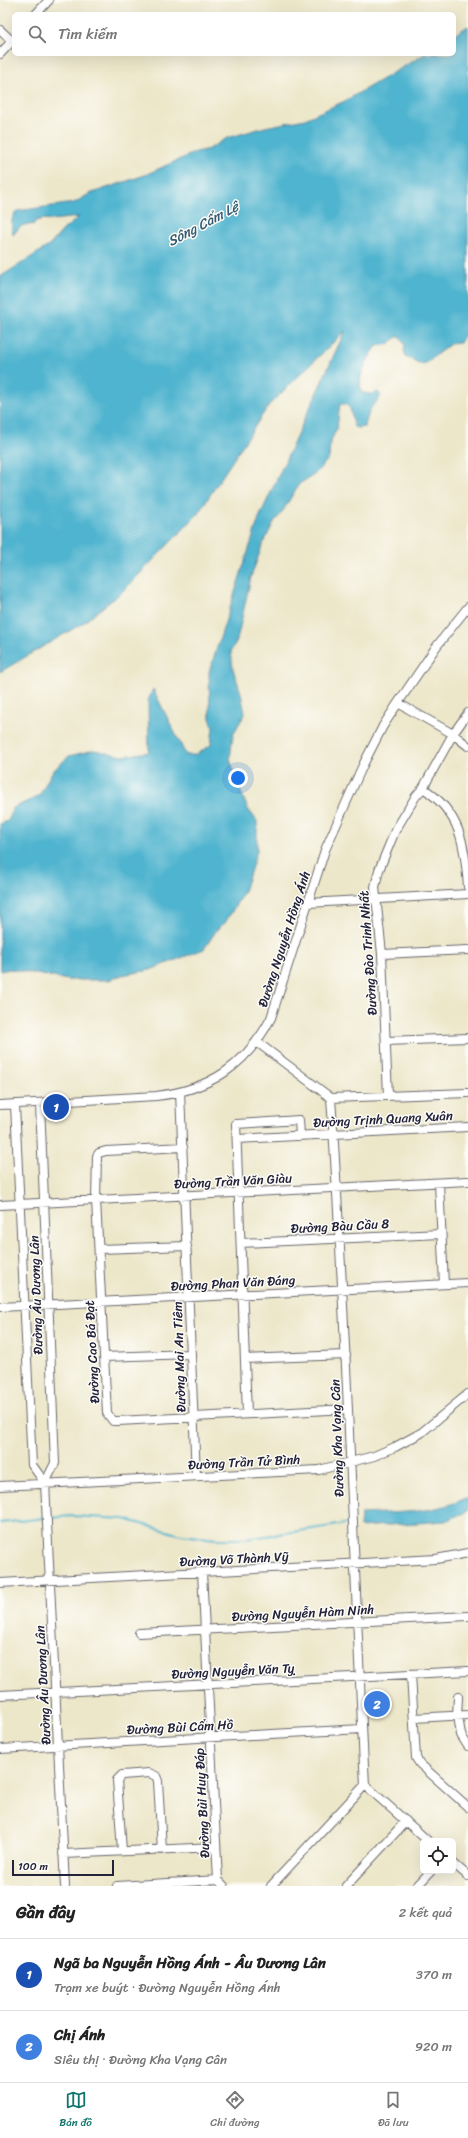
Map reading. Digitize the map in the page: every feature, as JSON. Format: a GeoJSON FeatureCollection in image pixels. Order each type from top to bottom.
{"type":"FeatureCollection","features":[{"type":"Feature","properties":{"kind":"street"},"geometry":{"type":"LineString","coordinates":[[38,12],[49,0]]}},
{"type":"Feature","properties":{"kind":"street"},"geometry":{"type":"LineString","coordinates":[[0,30],[12,39]]}},
{"type":"Feature","properties":{"kind":"street"},"geometry":{"type":"LineString","coordinates":[[0,54],[12,41]]}},
{"type":"Feature","properties":{"kind":"street","name":"Đường Nguyễn Hồng Ánh"},"geometry":{"type":"LineString","coordinates":[[0,1106],[156,1096],[180,1092],[209,1083],[225,1073],[257,1042],[271,1018],[325,850],[338,818],[379,733],[436,647],[468,607]]}},
{"type":"Feature","properties":{"kind":"street"},"geometry":{"type":"LineString","coordinates":[[398,703],[453,734],[468,746]]}},
{"type":"Feature","properties":{"kind":"street","name":"Đường Đào Trinh Nhất"},"geometry":{"type":"LineString","coordinates":[[388,1096],[382,954],[375,887],[379,870],[395,831],[416,796],[423,788],[453,734],[468,713]]}},
{"type":"Feature","properties":{"kind":"street"},"geometry":{"type":"LineString","coordinates":[[423,788],[438,798],[452,818],[464,850],[468,887]]}},
{"type":"Feature","properties":{"kind":"street"},"geometry":{"type":"LineString","coordinates":[[308,903],[468,894]]}},
{"type":"Feature","properties":{"kind":"street"},"geometry":{"type":"LineString","coordinates":[[382,954],[468,950]]}},
{"type":"Feature","properties":{"kind":"street"},"geometry":{"type":"LineString","coordinates":[[386,1042],[468,1038]]}},
{"type":"Feature","properties":{"kind":"street"},"geometry":{"type":"LineString","coordinates":[[257,1042],[331,1098],[468,1093]]}},
{"type":"Feature","properties":{"kind":"street","name":"Đường Mai An Tiêm"},"geometry":{"type":"LineString","coordinates":[[180,1092],[196,1476]]}},
{"type":"Feature","properties":{"kind":"street","name":"Đường Kha Vạng Cân"},"geometry":{"type":"LineString","coordinates":[[331,1098],[344,1290],[352,1530],[365,1785]]}},
{"type":"Feature","properties":{"kind":"street","name":"Đường Âu Dương Lân"},"geometry":{"type":"LineString","coordinates":[[40,1104],[55,1463],[44,1483]]}},
{"type":"Feature","properties":{"kind":"street","name":"Đường Âu Dương Lân"},"geometry":{"type":"LineString","coordinates":[[15,1105],[32,1464],[44,1483],[65,1886]]}},
{"type":"Feature","properties":{"kind":"street","name":"Đường Trịnh Quang Xuân"},"geometry":{"type":"LineString","coordinates":[[247,1414],[236,1124],[299,1120],[300,1136]]}},
{"type":"Feature","properties":{"kind":"street","name":"Đường Trịnh Quang Xuân"},"geometry":{"type":"LineString","coordinates":[[237,1139],[468,1127]]}},
{"type":"Feature","properties":{"kind":"street","name":"Đường Cao Bá Đạt"},"geometry":{"type":"LineString","coordinates":[[183,1148],[99,1153],[96,1161],[96,1200],[107,1413],[113,1421],[348,1409]]}},
{"type":"Feature","properties":{"kind":"street","name":"Đường Trần Văn Giàu"},"geometry":{"type":"LineString","coordinates":[[0,1205],[468,1181]]}},
{"type":"Feature","properties":{"kind":"street"},"geometry":{"type":"LineString","coordinates":[[439,1183],[444,1284]]}},
{"type":"Feature","properties":{"kind":"street","name":"Đường Bàu Cầu 8"},"geometry":{"type":"LineString","coordinates":[[241,1243],[441,1234]]}},
{"type":"Feature","properties":{"kind":"street"},"geometry":{"type":"LineString","coordinates":[[99,1249],[187,1246]]}},
{"type":"Feature","properties":{"kind":"street","name":"Đường Phan Văn Đáng"},"geometry":{"type":"LineString","coordinates":[[0,1307],[468,1283]]}},
{"type":"Feature","properties":{"kind":"street"},"geometry":{"type":"LineString","coordinates":[[104,1357],[191,1354]]}},
{"type":"Feature","properties":{"kind":"street"},"geometry":{"type":"LineString","coordinates":[[245,1359],[346,1355]]}},
{"type":"Feature","properties":{"kind":"street","name":"Đường Trần Tử Bình"},"geometry":{"type":"LineString","coordinates":[[0,1486],[319,1470],[374,1456],[421,1433],[468,1394]]}},
{"type":"Feature","properties":{"kind":"street","name":"Đường Võ Thành Vỹ"},"geometry":{"type":"LineString","coordinates":[[0,1583],[436,1559],[468,1553]]}},
{"type":"Feature","properties":{"kind":"street","name":"Đường Bùi Huy Đáp"},"geometry":{"type":"LineString","coordinates":[[202,1572],[216,1847],[221,1883]]}},
{"type":"Feature","properties":{"kind":"street","name":"Đường Nguyễn Hàm Ninh"},"geometry":{"type":"LineString","coordinates":[[139,1633],[468,1616]]}},
{"type":"Feature","properties":{"kind":"street","name":"Đường Nguyễn Văn Tỵ"},"geometry":{"type":"LineString","coordinates":[[0,1695],[468,1671]]}},
{"type":"Feature","properties":{"kind":"street"},"geometry":{"type":"LineString","coordinates":[[411,1674],[416,1752],[420,1764],[468,1807]]}},
{"type":"Feature","properties":{"kind":"street"},"geometry":{"type":"LineString","coordinates":[[458,1697],[458,1716],[461,1735],[468,1746]]}},
{"type":"Feature","properties":{"kind":"street"},"geometry":{"type":"LineString","coordinates":[[414,1718],[468,1715]]}},
{"type":"Feature","properties":{"kind":"street","name":"Đường Bùi Cẩm Hồ"},"geometry":{"type":"LineString","coordinates":[[0,1749],[362,1729]]}},
{"type":"Feature","properties":{"kind":"street"},"geometry":{"type":"LineString","coordinates":[[122,1851],[118,1780],[122,1775],[150,1773],[156,1776],[158,1781],[162,1850]]}},
{"type":"Feature","properties":{"kind":"street"},"geometry":{"type":"LineString","coordinates":[[271,1886],[365,1785],[425,1838]]}},
{"type":"Feature","properties":{"kind":"street"},"geometry":{"type":"LineString","coordinates":[[346,1886],[406,1821]]}},
{"type":"Feature","properties":{"kind":"street"},"geometry":{"type":"LineString","coordinates":[[63,1854],[216,1847]]}},
{"type":"Feature","properties":{"kind":"street"},"geometry":{"type":"LineString","coordinates":[[456,1866],[468,1876]]}},
{"type":"Feature","properties":{"kind":"street"},"geometry":{"type":"LineString","coordinates":[[417,1886],[428,1874]]}},
{"type":"Feature","properties":{"kind":"street"},"geometry":{"type":"LineString","coordinates":[[117,1886],[221,1883]]}},
{"type":"Feature","properties":{"kind":"water","name":"Sông Cẩm Lệ"},"geometry":{"type":"Polygon","coordinates":[[[468,26],[468,329],[460,343],[450,344],[426,363],[421,364],[406,357],[404,351],[405,345],[399,336],[388,344],[377,346],[361,374],[360,380],[362,393],[373,394],[378,392],[381,395],[371,408],[364,427],[354,427],[350,408],[345,404],[340,404],[337,428],[330,443],[329,458],[314,475],[299,484],[281,514],[274,522],[262,546],[251,577],[237,640],[231,651],[233,669],[241,693],[245,714],[233,734],[230,759],[239,788],[248,809],[257,821],[257,851],[244,891],[225,923],[218,928],[204,949],[150,970],[122,975],[109,980],[68,980],[10,969],[0,971],[0,824],[8,821],[13,808],[39,796],[52,772],[69,756],[94,750],[123,756],[149,752],[148,701],[153,689],[186,755],[195,755],[211,745],[213,727],[210,718],[209,672],[259,518],[345,331],[269,405],[197,515],[122,592],[83,623],[0,672],[0,277],[50,245],[63,230],[79,217],[52,220],[43,219],[36,221],[33,225],[22,226],[13,235],[12,219],[17,211],[74,203],[89,194],[145,175],[196,152],[209,149],[227,138],[265,127],[305,119],[345,101],[422,56],[456,56],[456,34],[468,26]]]}},
{"type":"Feature","properties":{"kind":"water"},"geometry":{"type":"Polygon","coordinates":[[[468,1497],[468,1511],[445,1521],[360,1527],[361,1514],[416,1511],[443,1507],[468,1497]]]}},
{"type":"Feature","properties":{"kind":"waterway"},"geometry":{"type":"LineString","coordinates":[[49,1518],[72,1516],[124,1519],[181,1535],[217,1539],[246,1539],[351,1523]]}},
{"type":"Feature","properties":{"kind":"waterway"},"geometry":{"type":"LineString","coordinates":[[0,1523],[45,1518]]}},
{"type":"Feature","properties":{"kind":"place","name":"Ngã ba Nguyễn Hồng Ánh - Âu Dương Lân"},"geometry":{"type":"Point","coordinates":[56,1107]}},
{"type":"Feature","properties":{"kind":"place","name":"Chị Ánh"},"geometry":{"type":"Point","coordinates":[377,1704]}}]}
